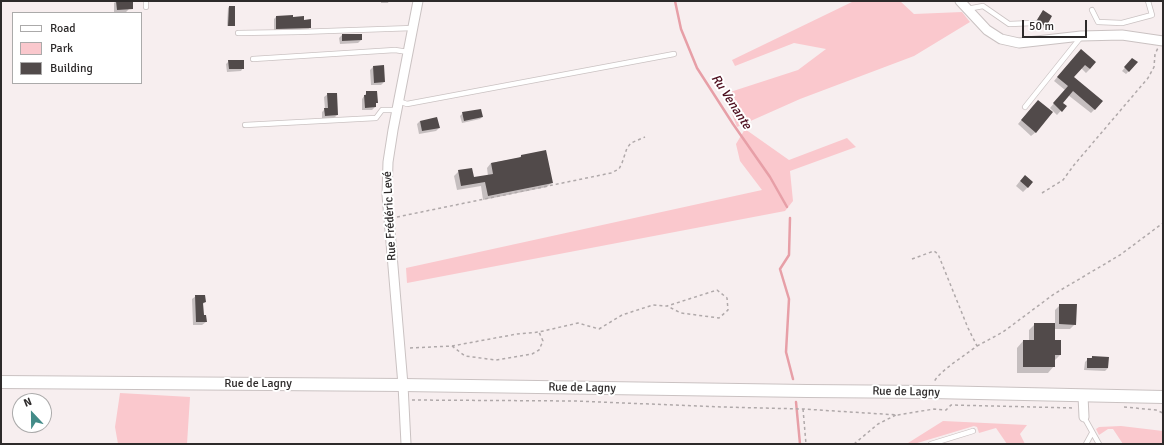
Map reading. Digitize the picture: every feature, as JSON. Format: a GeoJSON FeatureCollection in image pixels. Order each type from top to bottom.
{"type":"FeatureCollection","features":[{"type":"Feature","properties":{"kind":"main road","name":"Rue de Lagny"},"geometry":{"type":"LineString","coordinates":[[1,382],[403,385],[932,392],[1084,407],[1163,397]]}},
{"type":"Feature","properties":{"kind":"street","name":"Rue Frédéric Levé"},"geometry":{"type":"LineString","coordinates":[[406,444],[403,385],[387,195],[388,162],[418,1]]}},
{"type":"Feature","properties":{"kind":"street"},"geometry":{"type":"LineString","coordinates":[[960,1],[987,30],[1001,39],[1019,43],[1081,36],[1122,35],[1161,41]]}},
{"type":"Feature","properties":{"kind":"lane"},"geometry":{"type":"LineString","coordinates":[[146,1],[146,7]]}},
{"type":"Feature","properties":{"kind":"lane"},"geometry":{"type":"LineString","coordinates":[[1092,10],[1098,22],[1122,23],[1152,15],[1148,1]]}},
{"type":"Feature","properties":{"kind":"lane"},"geometry":{"type":"LineString","coordinates":[[967,9],[983,6],[1009,24],[1034,23]]}},
{"type":"Feature","properties":{"kind":"lane"},"geometry":{"type":"LineString","coordinates":[[1122,23],[1122,35]]}},
{"type":"Feature","properties":{"kind":"lane"},"geometry":{"type":"LineString","coordinates":[[238,33],[413,28]]}},
{"type":"Feature","properties":{"kind":"lane"},"geometry":{"type":"LineString","coordinates":[[1025,108],[1081,36]]}},
{"type":"Feature","properties":{"kind":"lane"},"geometry":{"type":"LineString","coordinates":[[253,59],[395,50],[408,52]]}},
{"type":"Feature","properties":{"kind":"lane"},"geometry":{"type":"LineString","coordinates":[[246,125],[376,118],[382,110],[407,104],[674,54]]}},
{"type":"Feature","properties":{"kind":"lane"},"geometry":{"type":"LineString","coordinates":[[1084,407],[1092,433],[1099,444]]}},
{"type":"Feature","properties":{"kind":"lane"},"geometry":{"type":"LineString","coordinates":[[932,444],[973,431]]}},
{"type":"Feature","properties":{"kind":"lane"},"geometry":{"type":"LineString","coordinates":[[1086,444],[1092,433]]}},
{"type":"Feature","properties":{"kind":"path"},"geometry":{"type":"LineString","coordinates":[[1042,193],[1063,180],[1148,78],[1154,67],[1155,54],[1161,41]]}},
{"type":"Feature","properties":{"kind":"path"},"geometry":{"type":"LineString","coordinates":[[389,218],[611,173],[619,169],[626,148],[631,143],[646,137]]}},
{"type":"Feature","properties":{"kind":"path"},"geometry":{"type":"LineString","coordinates":[[932,392],[935,380],[946,369],[977,346],[1003,332],[1054,294],[1120,255],[1163,223]]}},
{"type":"Feature","properties":{"kind":"path"},"geometry":{"type":"LineString","coordinates":[[912,259],[934,251],[938,254],[968,328],[977,346]]}},
{"type":"Feature","properties":{"kind":"path"},"geometry":{"type":"LineString","coordinates":[[400,349],[452,346],[517,334],[539,332],[578,322],[599,330],[622,315],[653,305],[667,306],[717,290],[727,298],[728,310],[719,318],[681,313],[667,306]]}},
{"type":"Feature","properties":{"kind":"path"},"geometry":{"type":"LineString","coordinates":[[452,346],[465,356],[496,360],[532,354],[539,350],[543,341],[539,332]]}},
{"type":"Feature","properties":{"kind":"path"},"geometry":{"type":"LineString","coordinates":[[404,400],[576,401],[803,409],[898,415],[934,409],[946,410],[951,405],[1084,407]]}},
{"type":"Feature","properties":{"kind":"path"},"geometry":{"type":"LineString","coordinates":[[1120,407],[1156,410],[1163,413]]}},
{"type":"Feature","properties":{"kind":"path"},"geometry":{"type":"LineString","coordinates":[[803,409],[806,444]]}},
{"type":"Feature","properties":{"kind":"path"},"geometry":{"type":"LineString","coordinates":[[854,444],[878,424],[898,415]]}},
{"type":"Feature","properties":{"kind":"green space"},"geometry":{"type":"Polygon","coordinates":[[[854,1],[900,1],[914,14],[962,12],[970,22],[914,56],[800,99],[737,127],[724,94],[798,70],[826,49],[794,43],[735,66],[732,60],[854,1]]]}},
{"type":"Feature","properties":{"kind":"green space"},"geometry":{"type":"Polygon","coordinates":[[[745,129],[789,160],[847,138],[856,147],[790,171],[793,201],[785,211],[407,283],[406,268],[762,190],[740,161],[736,144],[745,129]]]}},
{"type":"Feature","properties":{"kind":"green space"},"geometry":{"type":"Polygon","coordinates":[[[120,393],[190,397],[187,444],[118,444],[115,427],[120,393]]]}},
{"type":"Feature","properties":{"kind":"green space"},"geometry":{"type":"Polygon","coordinates":[[[943,421],[1027,425],[1020,434],[1025,444],[1007,444],[996,428],[979,433],[977,427],[974,426],[914,444],[908,443],[943,421]]]}},
{"type":"Feature","properties":{"kind":"green space"},"geometry":{"type":"Polygon","coordinates":[[[1121,426],[1163,431],[1163,444],[1123,444],[1113,429],[1108,429],[1099,435],[1096,429],[1099,427],[1121,426]]]}},
{"type":"Feature","properties":{"kind":"building"},"geometry":{"type":"Polygon","coordinates":[[[116,1],[133,1],[133,9],[117,10],[116,1]]]}},
{"type":"Feature","properties":{"kind":"building"},"geometry":{"type":"Polygon","coordinates":[[[229,6],[235,6],[235,26],[228,26],[229,6]]]}},
{"type":"Feature","properties":{"kind":"building"},"geometry":{"type":"Polygon","coordinates":[[[1043,10],[1052,16],[1046,27],[1037,20],[1043,10]]]}},
{"type":"Feature","properties":{"kind":"building"},"geometry":{"type":"Polygon","coordinates":[[[293,15],[293,17],[304,16],[304,20],[311,19],[311,28],[276,29],[276,16],[293,15]]]}},
{"type":"Feature","properties":{"kind":"building"},"geometry":{"type":"Polygon","coordinates":[[[342,34],[362,34],[362,40],[342,41],[342,34]]]}},
{"type":"Feature","properties":{"kind":"building"},"geometry":{"type":"Polygon","coordinates":[[[1081,49],[1096,62],[1090,69],[1085,65],[1074,77],[1103,101],[1095,110],[1073,91],[1063,103],[1067,106],[1062,112],[1053,103],[1068,86],[1057,77],[1081,49]]]}},
{"type":"Feature","properties":{"kind":"building"},"geometry":{"type":"Polygon","coordinates":[[[1132,58],[1138,62],[1129,72],[1124,67],[1132,58]]]}},
{"type":"Feature","properties":{"kind":"building"},"geometry":{"type":"Polygon","coordinates":[[[228,60],[244,60],[244,69],[229,69],[228,60]]]}},
{"type":"Feature","properties":{"kind":"building"},"geometry":{"type":"Polygon","coordinates":[[[384,65],[385,82],[374,83],[373,66],[384,65]]]}},
{"type":"Feature","properties":{"kind":"building"},"geometry":{"type":"Polygon","coordinates":[[[366,91],[377,91],[378,103],[376,103],[376,107],[365,108],[364,95],[366,95],[366,91]]]}},
{"type":"Feature","properties":{"kind":"building"},"geometry":{"type":"Polygon","coordinates":[[[327,93],[337,93],[338,115],[325,116],[324,108],[328,108],[327,93]]]}},
{"type":"Feature","properties":{"kind":"building"},"geometry":{"type":"Polygon","coordinates":[[[1038,100],[1053,112],[1036,133],[1021,120],[1038,100]]]}},
{"type":"Feature","properties":{"kind":"building"},"geometry":{"type":"Polygon","coordinates":[[[481,109],[483,117],[464,121],[462,112],[481,109]]]}},
{"type":"Feature","properties":{"kind":"building"},"geometry":{"type":"Polygon","coordinates":[[[437,117],[440,128],[422,131],[420,121],[437,117]]]}},
{"type":"Feature","properties":{"kind":"building"},"geometry":{"type":"Polygon","coordinates":[[[546,150],[553,183],[488,196],[485,182],[461,186],[458,170],[472,168],[474,177],[493,174],[491,163],[546,150]]]}},
{"type":"Feature","properties":{"kind":"building"},"geometry":{"type":"Polygon","coordinates":[[[1025,175],[1033,182],[1028,188],[1020,181],[1025,175]]]}},
{"type":"Feature","properties":{"kind":"building"},"geometry":{"type":"Polygon","coordinates":[[[195,295],[205,295],[206,302],[203,303],[204,315],[206,315],[207,322],[196,322],[195,295]]]}},
{"type":"Feature","properties":{"kind":"building"},"geometry":{"type":"Polygon","coordinates":[[[1059,304],[1077,304],[1076,325],[1059,324],[1059,304]]]}},
{"type":"Feature","properties":{"kind":"building"},"geometry":{"type":"Polygon","coordinates":[[[1034,323],[1055,323],[1055,340],[1061,340],[1061,355],[1055,355],[1055,367],[1023,367],[1023,340],[1034,340],[1034,323]]]}},
{"type":"Feature","properties":{"kind":"building"},"geometry":{"type":"Polygon","coordinates":[[[1092,356],[1109,357],[1108,368],[1087,368],[1087,358],[1092,358],[1092,356]]]}},
{"type":"Feature","properties":{"kind":"waterway","name":"Ru Venante"},"geometry":{"type":"LineString","coordinates":[[675,1],[681,29],[697,68],[733,124],[770,177],[787,207]]}},
{"type":"Feature","properties":{"kind":"waterway","name":"Ru Venante"},"geometry":{"type":"LineString","coordinates":[[790,218],[789,255],[780,269],[789,299],[786,352],[793,379]]}},
{"type":"Feature","properties":{"kind":"waterway","name":"Ru Venante"},"geometry":{"type":"LineString","coordinates":[[796,402],[800,444]]}}]}
